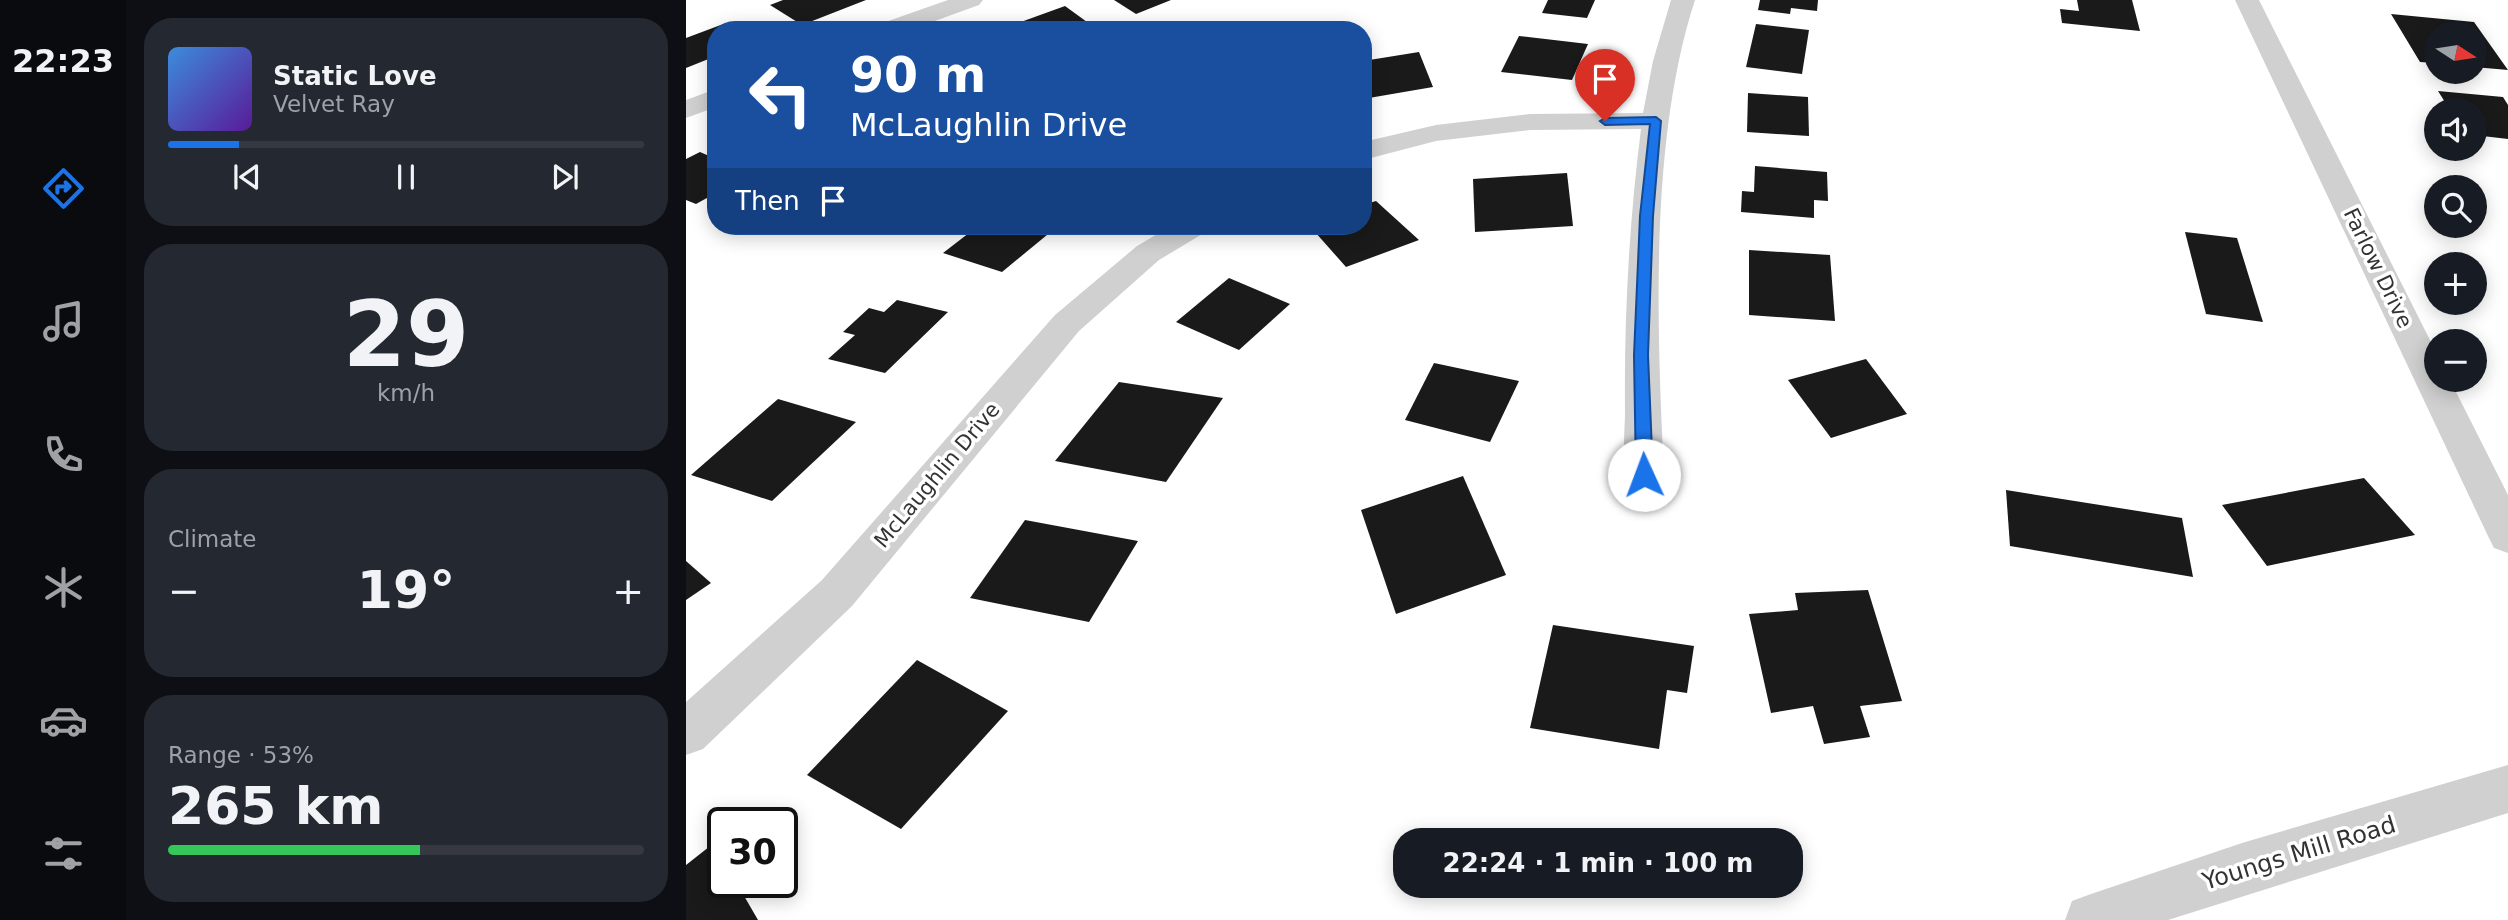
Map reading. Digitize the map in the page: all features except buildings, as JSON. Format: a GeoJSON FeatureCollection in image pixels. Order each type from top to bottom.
{"type":"FeatureCollection","features":[{"type":"Feature","properties":{"kind":"street"},"geometry":{"type":"LineString","coordinates":[[912,21],[971,0]]}},
{"type":"Feature","properties":{"kind":"street"},"geometry":{"type":"LineString","coordinates":[[1644,475],[1641,355],[1646,216],[1656,121],[1670,33],[1683,0]]}},
{"type":"Feature","properties":{"kind":"street","name":"Farlow Drive"},"geometry":{"type":"LineString","coordinates":[[2247,0],[2508,536]]}},
{"type":"Feature","properties":{"kind":"street"},"geometry":{"type":"LineString","coordinates":[[686,110],[707,101]]}},
{"type":"Feature","properties":{"kind":"street"},"geometry":{"type":"LineString","coordinates":[[1372,149],[1436,133],[1530,122],[1656,121]]}},
{"type":"Feature","properties":{"kind":"street","name":"McLaughlin Drive"},"geometry":{"type":"LineString","coordinates":[[686,733],[837,593],[1066,323],[1148,253],[1178,235]]}},
{"type":"Feature","properties":{"kind":"street","name":"Youngs Mill Road"},"geometry":{"type":"LineString","coordinates":[[2091,920],[2242,869],[2508,789]]}},
{"type":"Feature","properties":{"kind":"route"},"geometry":{"type":"LineString","coordinates":[[1605,121],[1656,121],[1646,216],[1641,355],[1644,475]]}}]}
